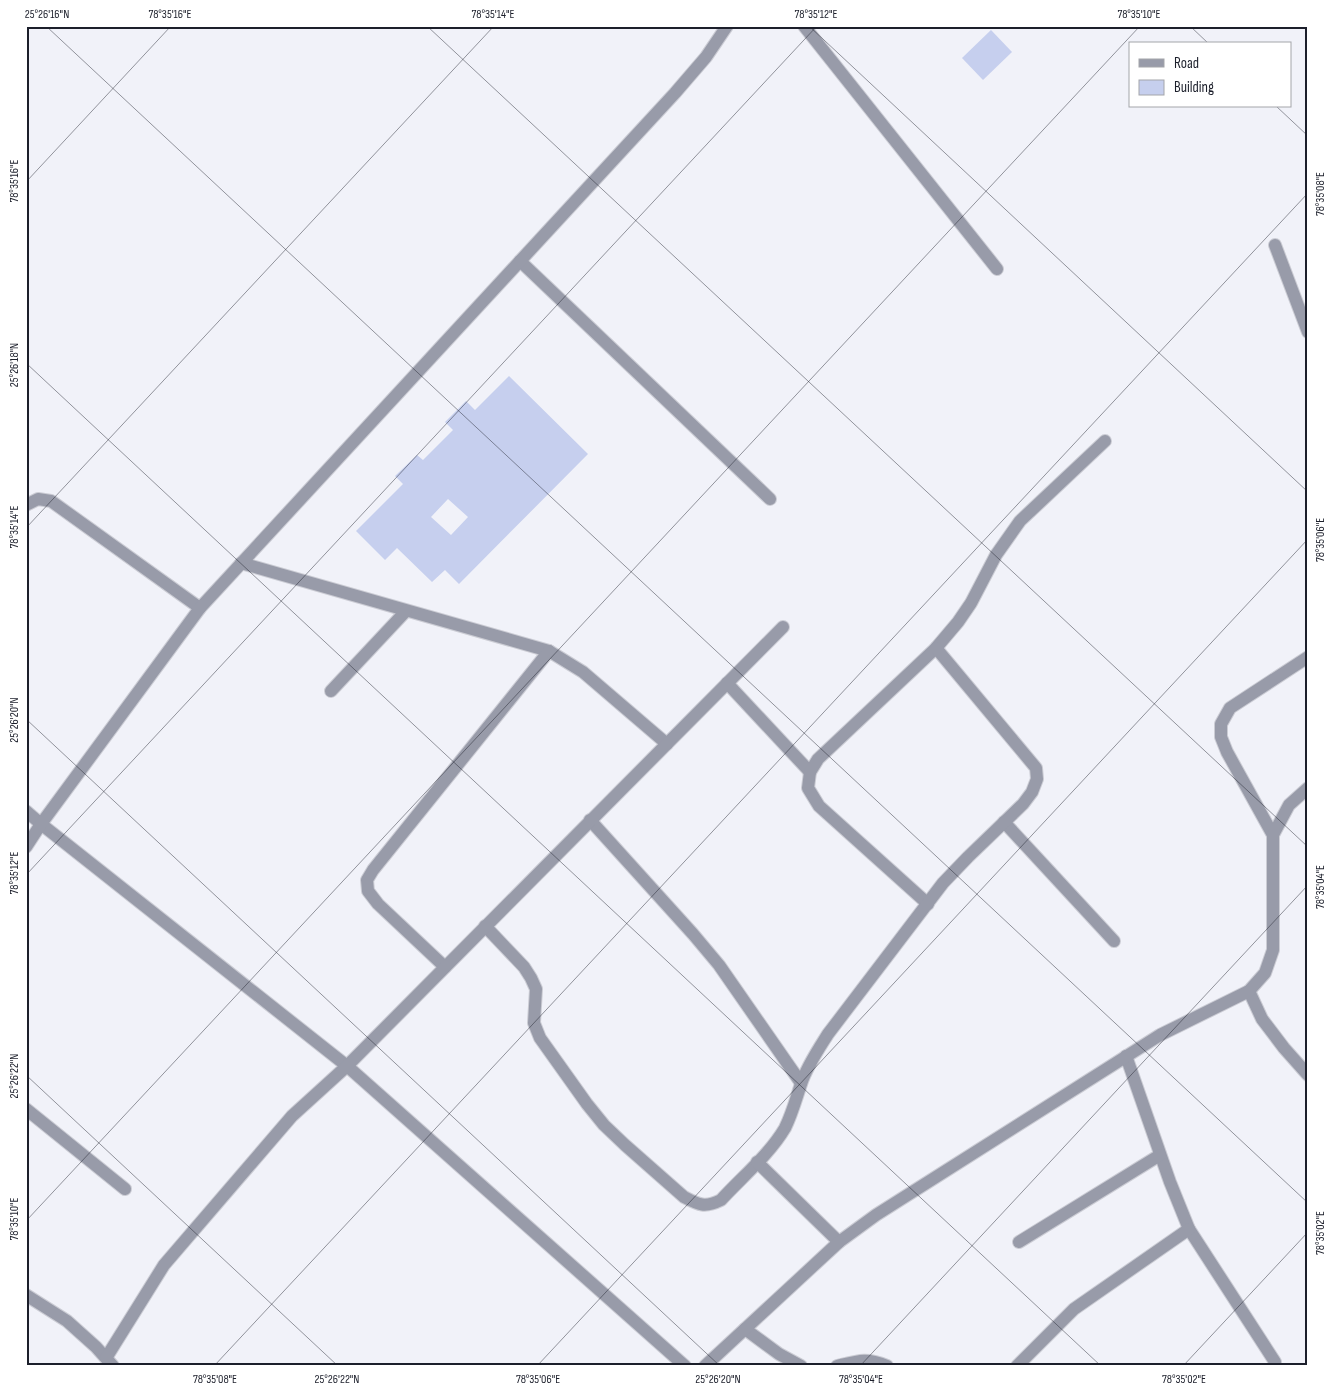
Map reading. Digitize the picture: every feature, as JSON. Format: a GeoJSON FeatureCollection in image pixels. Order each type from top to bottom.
{"type":"FeatureCollection","features":[{"type":"Feature","properties":{"kind":"street"},"geometry":{"type":"LineString","coordinates":[[26,848],[40,824],[200,608],[675,93],[706,58],[727,26]]}},
{"type":"Feature","properties":{"kind":"street"},"geometry":{"type":"LineString","coordinates":[[804,26],[997,270]]}},
{"type":"Feature","properties":{"kind":"street"},"geometry":{"type":"LineString","coordinates":[[1275,245],[1308,332]]}},
{"type":"Feature","properties":{"kind":"street"},"geometry":{"type":"LineString","coordinates":[[520,261],[770,499]]}},
{"type":"Feature","properties":{"kind":"street"},"geometry":{"type":"LineString","coordinates":[[928,904],[819,806],[808,788],[810,772],[818,759],[936,648],[971,603],[996,555],[1020,521],[1105,441]]}},
{"type":"Feature","properties":{"kind":"street"},"geometry":{"type":"LineString","coordinates":[[26,505],[38,499],[51,501],[200,608]]}},
{"type":"Feature","properties":{"kind":"street"},"geometry":{"type":"LineString","coordinates":[[241,563],[549,651],[583,672],[667,744]]}},
{"type":"Feature","properties":{"kind":"street"},"geometry":{"type":"LineString","coordinates":[[331,691],[406,611]]}},
{"type":"Feature","properties":{"kind":"street"},"geometry":{"type":"LineString","coordinates":[[26,1295],[67,1322],[96,1347],[109,1362],[164,1265],[292,1116],[347,1066],[782,627]]}},
{"type":"Feature","properties":{"kind":"street"},"geometry":{"type":"LineString","coordinates":[[485,926],[524,967],[531,978],[536,989],[534,1023],[540,1038],[587,1104],[611,1131],[684,1197],[697,1204],[710,1205],[721,1200],[771,1147],[784,1129],[812,1059],[828,1034],[943,884],[1023,804],[1032,792],[1037,779],[1036,768],[936,648]]}},
{"type":"Feature","properties":{"kind":"street"},"geometry":{"type":"LineString","coordinates":[[445,967],[378,904],[368,891],[368,880],[373,870],[549,651]]}},
{"type":"Feature","properties":{"kind":"street"},"geometry":{"type":"LineString","coordinates":[[1273,835],[1227,752],[1221,737],[1221,724],[1230,708],[1308,657]]}},
{"type":"Feature","properties":{"kind":"street"},"geometry":{"type":"LineString","coordinates":[[727,683],[810,772]]}},
{"type":"Feature","properties":{"kind":"street"},"geometry":{"type":"LineString","coordinates":[[705,1366],[839,1242],[876,1215],[1160,1035],[1249,991],[1265,972],[1273,950],[1273,835],[1289,805],[1308,788]]}},
{"type":"Feature","properties":{"kind":"street"},"geometry":{"type":"LineString","coordinates":[[26,811],[347,1066],[685,1366]]}},
{"type":"Feature","properties":{"kind":"street"},"geometry":{"type":"LineString","coordinates":[[590,820],[694,934],[719,965],[801,1083]]}},
{"type":"Feature","properties":{"kind":"street"},"geometry":{"type":"LineString","coordinates":[[1004,822],[1114,941]]}},
{"type":"Feature","properties":{"kind":"street"},"geometry":{"type":"LineString","coordinates":[[1249,991],[1262,1018],[1284,1048],[1308,1075]]}},
{"type":"Feature","properties":{"kind":"street"},"geometry":{"type":"LineString","coordinates":[[1126,1056],[1160,1155],[1189,1229],[1275,1362]]}},
{"type":"Feature","properties":{"kind":"street"},"geometry":{"type":"LineString","coordinates":[[26,1109],[125,1189]]}},
{"type":"Feature","properties":{"kind":"street"},"geometry":{"type":"LineString","coordinates":[[1019,1242],[1160,1155]]}},
{"type":"Feature","properties":{"kind":"street"},"geometry":{"type":"LineString","coordinates":[[757,1162],[839,1242]]}},
{"type":"Feature","properties":{"kind":"street"},"geometry":{"type":"LineString","coordinates":[[1017,1366],[1074,1309],[1189,1229]]}},
{"type":"Feature","properties":{"kind":"street"},"geometry":{"type":"LineString","coordinates":[[744,1330],[801,1366]]}},
{"type":"Feature","properties":{"kind":"street"},"geometry":{"type":"LineString","coordinates":[[836,1366],[863,1360],[887,1366]]}},
{"type":"Feature","properties":{"kind":"building"},"geometry":{"type":"Polygon","coordinates":[[[991,30],[1012,52],[983,80],[962,58],[991,30]]]}},
{"type":"Feature","properties":{"kind":"building"},"geometry":{"type":"Polygon","coordinates":[[[509,376],[588,454],[459,584],[445,570],[432,582],[397,548],[385,560],[356,531],[403,484],[395,476],[417,455],[423,460],[453,430],[445,422],[466,401],[475,410],[509,376]],[[448,499],[431,517],[451,535],[468,517],[448,499]]]}}]}
